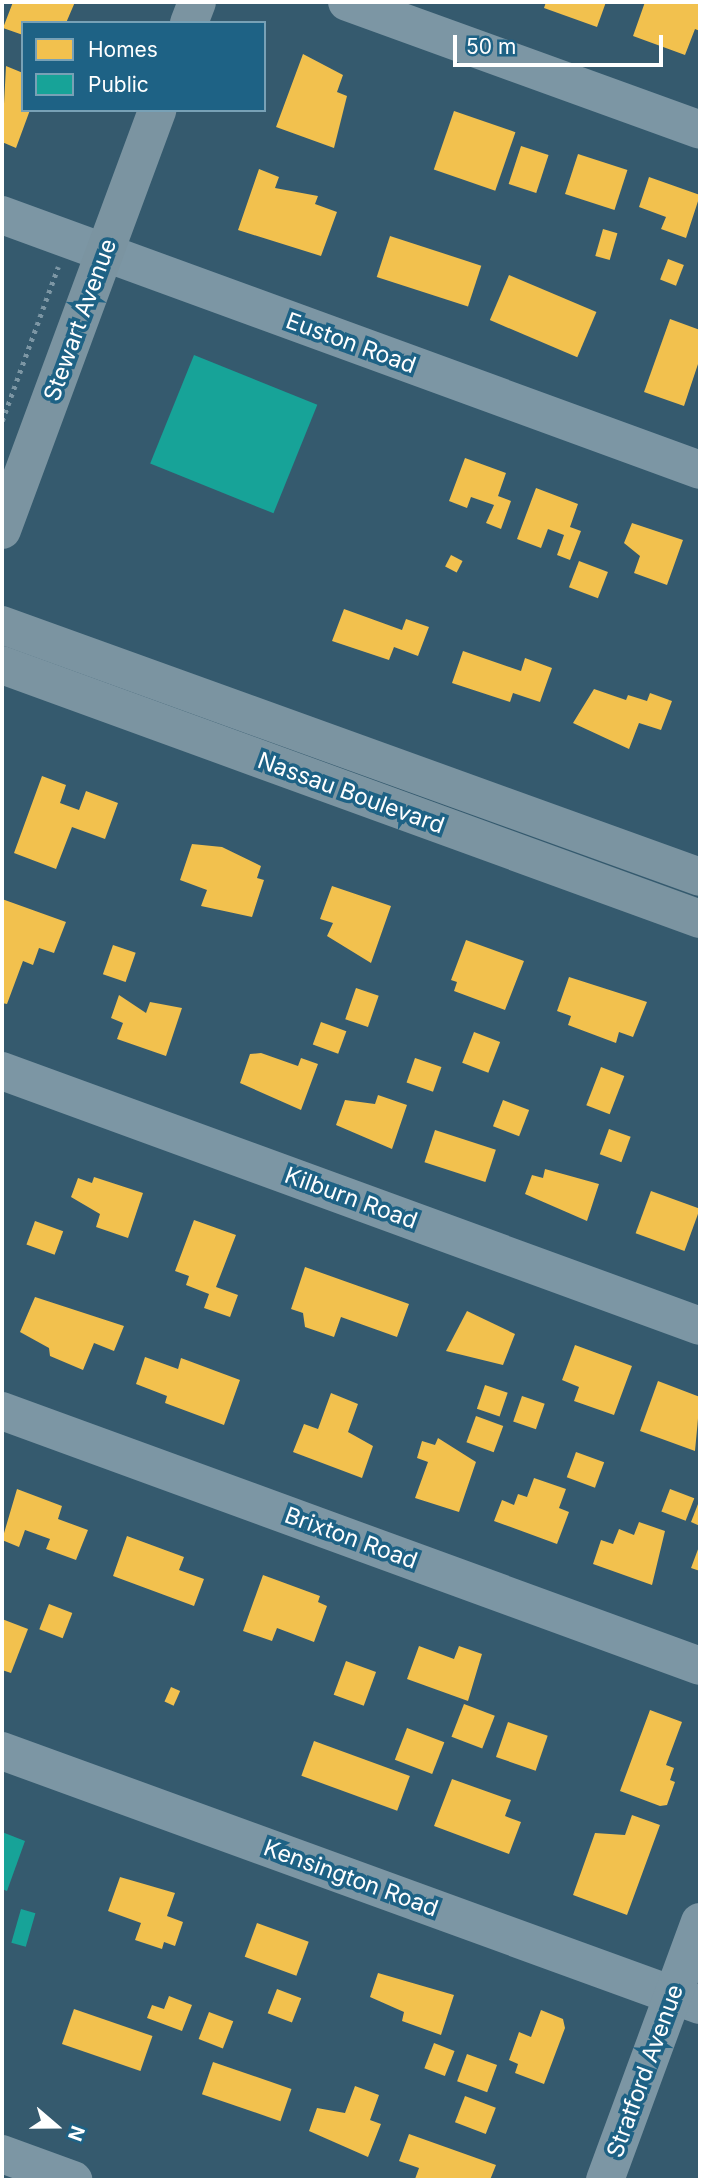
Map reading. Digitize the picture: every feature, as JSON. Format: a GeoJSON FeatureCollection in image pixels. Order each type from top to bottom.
{"type":"FeatureCollection","features":[{"type":"Feature","properties":{"kind":"main road"},"geometry":{"type":"LineString","coordinates":[[190,21],[197,2]]}},
{"type":"Feature","properties":{"kind":"main road","name":"Stewart Avenue"},"geometry":{"type":"LineString","coordinates":[[2,530],[156,112]]}},
{"type":"Feature","properties":{"kind":"main road","name":"Nassau Boulevard"},"geometry":{"type":"LineString","coordinates":[[2,625],[700,877]]}},
{"type":"Feature","properties":{"kind":"main road","name":"Nassau Boulevard"},"geometry":{"type":"LineString","coordinates":[[2,665],[700,919]]}},
{"type":"Feature","properties":{"kind":"street"},"geometry":{"type":"LineString","coordinates":[[347,2],[700,130]]}},
{"type":"Feature","properties":{"kind":"street","name":"Euston Road"},"geometry":{"type":"LineString","coordinates":[[2,215],[700,470]]}},
{"type":"Feature","properties":{"kind":"street","name":"Kilburn Road"},"geometry":{"type":"LineString","coordinates":[[2,1071],[700,1326]]}},
{"type":"Feature","properties":{"kind":"street","name":"Brixton Road"},"geometry":{"type":"LineString","coordinates":[[2,1411],[700,1666]]}},
{"type":"Feature","properties":{"kind":"street","name":"Kensington Road"},"geometry":{"type":"LineString","coordinates":[[2,1751],[687,2000]]}},
{"type":"Feature","properties":{"kind":"street","name":"Stratford Avenue"},"geometry":{"type":"LineString","coordinates":[[605,2180],[687,2000],[700,1922]]}},
{"type":"Feature","properties":{"kind":"street"},"geometry":{"type":"LineString","coordinates":[[2,2154],[73,2180]]}},
{"type":"Feature","properties":{"kind":"path"},"geometry":{"type":"LineString","coordinates":[[2,421],[61,257]]}},
{"type":"Feature","properties":{"kind":"building: Homes"},"geometry":{"type":"Polygon","coordinates":[[[13,2],[75,2],[67,21],[21,21],[21,34],[3,28],[13,2]]]}},
{"type":"Feature","properties":{"kind":"building: Homes"},"geometry":{"type":"Polygon","coordinates":[[[546,2],[606,2],[597,27],[544,8],[546,2]]]}},
{"type":"Feature","properties":{"kind":"building: Homes"},"geometry":{"type":"Polygon","coordinates":[[[645,2],[700,2],[700,31],[695,29],[685,55],[633,36],[645,2]]]}},
{"type":"Feature","properties":{"kind":"building: Homes"},"geometry":{"type":"Polygon","coordinates":[[[303,54],[343,75],[337,92],[347,96],[334,148],[276,127],[303,54]]]}},
{"type":"Feature","properties":{"kind":"building: Homes"},"geometry":{"type":"Polygon","coordinates":[[[6,66],[21,72],[21,112],[29,112],[16,148],[2,142],[6,66]]]}},
{"type":"Feature","properties":{"kind":"building: Homes"},"geometry":{"type":"Polygon","coordinates":[[[454,111],[515,132],[495,191],[434,170],[454,111]]]}},
{"type":"Feature","properties":{"kind":"building: Homes"},"geometry":{"type":"Polygon","coordinates":[[[521,146],[549,155],[536,193],[509,184],[521,146]]]}},
{"type":"Feature","properties":{"kind":"building: Homes"},"geometry":{"type":"Polygon","coordinates":[[[578,154],[627,170],[614,210],[565,194],[578,154]]]}},
{"type":"Feature","properties":{"kind":"building: Homes"},"geometry":{"type":"Polygon","coordinates":[[[259,169],[279,177],[275,188],[318,196],[315,204],[337,212],[321,256],[238,230],[259,169]]]}},
{"type":"Feature","properties":{"kind":"building: Homes"},"geometry":{"type":"Polygon","coordinates":[[[649,177],[700,195],[686,238],[661,229],[666,217],[639,207],[649,177]]]}},
{"type":"Feature","properties":{"kind":"building: Homes"},"geometry":{"type":"Polygon","coordinates":[[[603,229],[617,233],[610,260],[595,256],[603,229]]]}},
{"type":"Feature","properties":{"kind":"building: Homes"},"geometry":{"type":"Polygon","coordinates":[[[390,236],[481,266],[468,307],[377,277],[390,236]]]}},
{"type":"Feature","properties":{"kind":"building: Homes"},"geometry":{"type":"Polygon","coordinates":[[[668,259],[684,265],[676,286],[660,280],[668,259]]]}},
{"type":"Feature","properties":{"kind":"building: Homes"},"geometry":{"type":"Polygon","coordinates":[[[509,275],[596,312],[577,357],[490,320],[509,275]]]}},
{"type":"Feature","properties":{"kind":"building: Homes"},"geometry":{"type":"Polygon","coordinates":[[[670,319],[700,330],[700,358],[684,406],[644,392],[670,319]]]}},
{"type":"Feature","properties":{"kind":"building: Homes"},"geometry":{"type":"Polygon","coordinates":[[[465,458],[506,473],[498,496],[511,501],[501,529],[486,523],[494,505],[471,497],[467,508],[449,501],[465,458]]]}},
{"type":"Feature","properties":{"kind":"building: Homes"},"geometry":{"type":"Polygon","coordinates":[[[536,488],[578,504],[570,527],[581,531],[570,560],[557,555],[564,535],[548,529],[541,548],[517,539],[536,488]]]}},
{"type":"Feature","properties":{"kind":"building: Homes"},"geometry":{"type":"Polygon","coordinates":[[[632,523],[683,540],[667,585],[634,573],[640,556],[624,543],[632,523]]]}},
{"type":"Feature","properties":{"kind":"building: Homes"},"geometry":{"type":"Polygon","coordinates":[[[451,555],[463,561],[457,572],[445,567],[451,555]]]}},
{"type":"Feature","properties":{"kind":"building: Homes"},"geometry":{"type":"Polygon","coordinates":[[[579,561],[608,572],[598,598],[569,587],[579,561]]]}},
{"type":"Feature","properties":{"kind":"building: Homes"},"geometry":{"type":"Polygon","coordinates":[[[344,609],[402,630],[406,619],[429,627],[418,656],[394,647],[389,660],[332,641],[344,609]]]}},
{"type":"Feature","properties":{"kind":"building: Homes"},"geometry":{"type":"Polygon","coordinates":[[[463,651],[521,671],[525,658],[552,668],[540,702],[513,693],[510,702],[452,683],[463,651]]]}},
{"type":"Feature","properties":{"kind":"building: Homes"},"geometry":{"type":"Polygon","coordinates":[[[594,689],[626,700],[628,695],[647,701],[650,693],[672,701],[661,730],[639,723],[629,749],[573,723],[594,689]]]}},
{"type":"Feature","properties":{"kind":"building: Homes"},"geometry":{"type":"Polygon","coordinates":[[[42,776],[66,785],[60,803],[79,810],[86,791],[118,803],[105,839],[72,827],[56,869],[14,853],[42,776]]]}},
{"type":"Feature","properties":{"kind":"building: Homes"},"geometry":{"type":"Polygon","coordinates":[[[192,844],[222,847],[261,866],[257,878],[264,880],[252,917],[201,906],[207,890],[180,880],[192,844]]]}},
{"type":"Feature","properties":{"kind":"building: Homes"},"geometry":{"type":"Polygon","coordinates":[[[332,886],[391,906],[371,963],[327,936],[333,923],[320,919],[332,886]]]}},
{"type":"Feature","properties":{"kind":"building: Homes"},"geometry":{"type":"Polygon","coordinates":[[[2,899],[66,922],[54,953],[39,948],[33,965],[23,961],[7,1004],[2,1003],[2,899]]]}},
{"type":"Feature","properties":{"kind":"building: Homes"},"geometry":{"type":"Polygon","coordinates":[[[466,940],[524,961],[505,1010],[454,991],[457,982],[451,980],[466,940]]]}},
{"type":"Feature","properties":{"kind":"building: Homes"},"geometry":{"type":"Polygon","coordinates":[[[113,945],[136,953],[126,982],[103,974],[113,945]]]}},
{"type":"Feature","properties":{"kind":"building: Homes"},"geometry":{"type":"Polygon","coordinates":[[[569,977],[647,1002],[633,1037],[619,1032],[616,1043],[568,1025],[571,1016],[557,1011],[569,977]]]}},
{"type":"Feature","properties":{"kind":"building: Homes"},"geometry":{"type":"Polygon","coordinates":[[[356,988],[379,996],[368,1027],[345,1019],[356,988]]]}},
{"type":"Feature","properties":{"kind":"building: Homes"},"geometry":{"type":"Polygon","coordinates":[[[119,995],[146,1013],[150,1002],[182,1008],[166,1056],[117,1039],[123,1023],[111,1018],[119,995]]]}},
{"type":"Feature","properties":{"kind":"building: Homes"},"geometry":{"type":"Polygon","coordinates":[[[321,1022],[346,1031],[338,1054],[313,1045],[321,1022]]]}},
{"type":"Feature","properties":{"kind":"building: Homes"},"geometry":{"type":"Polygon","coordinates":[[[474,1032],[500,1042],[488,1073],[462,1063],[474,1032]]]}},
{"type":"Feature","properties":{"kind":"building: Homes"},"geometry":{"type":"Polygon","coordinates":[[[261,1053],[298,1066],[301,1058],[318,1064],[301,1110],[240,1083],[250,1054],[261,1053]]]}},
{"type":"Feature","properties":{"kind":"building: Homes"},"geometry":{"type":"Polygon","coordinates":[[[415,1058],[441,1067],[433,1092],[407,1083],[415,1058]]]}},
{"type":"Feature","properties":{"kind":"building: Homes"},"geometry":{"type":"Polygon","coordinates":[[[601,1067],[624,1076],[610,1114],[586,1105],[601,1067]]]}},
{"type":"Feature","properties":{"kind":"building: Homes"},"geometry":{"type":"Polygon","coordinates":[[[378,1095],[407,1105],[392,1149],[336,1125],[345,1100],[375,1104],[378,1095]]]}},
{"type":"Feature","properties":{"kind":"building: Homes"},"geometry":{"type":"Polygon","coordinates":[[[503,1100],[529,1110],[519,1136],[493,1126],[503,1100]]]}},
{"type":"Feature","properties":{"kind":"building: Homes"},"geometry":{"type":"Polygon","coordinates":[[[609,1129],[631,1137],[621,1162],[600,1154],[609,1129]]]}},
{"type":"Feature","properties":{"kind":"building: Homes"},"geometry":{"type":"Polygon","coordinates":[[[435,1130],[496,1150],[485,1182],[424,1162],[435,1130]]]}},
{"type":"Feature","properties":{"kind":"building: Homes"},"geometry":{"type":"Polygon","coordinates":[[[545,1169],[599,1184],[587,1221],[525,1194],[532,1175],[543,1178],[545,1169]]]}},
{"type":"Feature","properties":{"kind":"building: Homes"},"geometry":{"type":"Polygon","coordinates":[[[94,1177],[143,1193],[128,1238],[96,1227],[100,1214],[71,1197],[78,1178],[92,1183],[94,1177]]]}},
{"type":"Feature","properties":{"kind":"building: Homes"},"geometry":{"type":"Polygon","coordinates":[[[651,1191],[700,1209],[684,1251],[636,1233],[651,1191]]]}},
{"type":"Feature","properties":{"kind":"building: Homes"},"geometry":{"type":"Polygon","coordinates":[[[194,1220],[236,1235],[216,1287],[238,1295],[230,1317],[204,1308],[209,1294],[186,1285],[189,1276],[175,1271],[194,1220]]]}},
{"type":"Feature","properties":{"kind":"building: Homes"},"geometry":{"type":"Polygon","coordinates":[[[35,1221],[63,1231],[55,1255],[26,1244],[35,1221]]]}},
{"type":"Feature","properties":{"kind":"building: Homes"},"geometry":{"type":"Polygon","coordinates":[[[305,1267],[409,1304],[397,1337],[341,1317],[334,1337],[305,1327],[303,1313],[291,1309],[305,1267]]]}},
{"type":"Feature","properties":{"kind":"building: Homes"},"geometry":{"type":"Polygon","coordinates":[[[35,1297],[124,1326],[114,1351],[94,1343],[83,1370],[50,1356],[49,1348],[20,1332],[35,1297]]]}},
{"type":"Feature","properties":{"kind":"building: Homes"},"geometry":{"type":"Polygon","coordinates":[[[467,1311],[515,1334],[503,1365],[446,1351],[467,1311]]]}},
{"type":"Feature","properties":{"kind":"building: Homes"},"geometry":{"type":"Polygon","coordinates":[[[575,1345],[632,1366],[614,1415],[574,1401],[579,1387],[562,1380],[575,1345]]]}},
{"type":"Feature","properties":{"kind":"building: Homes"},"geometry":{"type":"Polygon","coordinates":[[[145,1357],[178,1369],[181,1358],[240,1380],[224,1425],[165,1403],[167,1396],[136,1384],[145,1357]]]}},
{"type":"Feature","properties":{"kind":"building: Homes"},"geometry":{"type":"Polygon","coordinates":[[[658,1381],[700,1397],[695,1451],[640,1431],[658,1381]]]}},
{"type":"Feature","properties":{"kind":"building: Homes"},"geometry":{"type":"Polygon","coordinates":[[[485,1385],[508,1393],[500,1416],[477,1409],[485,1385]]]}},
{"type":"Feature","properties":{"kind":"building: Homes"},"geometry":{"type":"Polygon","coordinates":[[[331,1393],[358,1404],[348,1432],[373,1446],[362,1478],[293,1452],[304,1424],[318,1429],[331,1393]]]}},
{"type":"Feature","properties":{"kind":"building: Homes"},"geometry":{"type":"Polygon","coordinates":[[[522,1396],[545,1404],[536,1429],[513,1422],[522,1396]]]}},
{"type":"Feature","properties":{"kind":"building: Homes"},"geometry":{"type":"Polygon","coordinates":[[[476,1416],[503,1426],[494,1452],[466,1442],[476,1416]]]}},
{"type":"Feature","properties":{"kind":"building: Homes"},"geometry":{"type":"Polygon","coordinates":[[[438,1438],[476,1462],[459,1512],[415,1498],[428,1462],[417,1458],[422,1441],[435,1445],[438,1438]]]}},
{"type":"Feature","properties":{"kind":"building: Homes"},"geometry":{"type":"Polygon","coordinates":[[[576,1452],[604,1462],[595,1488],[567,1477],[576,1452]]]}},
{"type":"Feature","properties":{"kind":"building: Homes"},"geometry":{"type":"Polygon","coordinates":[[[534,1478],[566,1489],[559,1508],[569,1512],[557,1544],[494,1521],[502,1500],[514,1505],[518,1494],[527,1497],[534,1478]]]}},
{"type":"Feature","properties":{"kind":"building: Homes"},"geometry":{"type":"Polygon","coordinates":[[[17,1489],[62,1506],[58,1519],[88,1530],[76,1560],[46,1549],[50,1539],[25,1530],[19,1547],[2,1540],[17,1489]]]}},
{"type":"Feature","properties":{"kind":"building: Homes"},"geometry":{"type":"Polygon","coordinates":[[[670,1489],[694,1498],[686,1521],[661,1511],[670,1489]]]}},
{"type":"Feature","properties":{"kind":"building: Homes"},"geometry":{"type":"Polygon","coordinates":[[[700,1499],[700,1526],[691,1522],[700,1499]]]}},
{"type":"Feature","properties":{"kind":"building: Homes"},"geometry":{"type":"Polygon","coordinates":[[[639,1522],[665,1531],[652,1585],[593,1564],[601,1540],[613,1544],[619,1529],[634,1535],[639,1522]]]}},
{"type":"Feature","properties":{"kind":"building: Homes"},"geometry":{"type":"Polygon","coordinates":[[[127,1536],[184,1557],[179,1570],[204,1579],[194,1606],[113,1576],[127,1536]]]}},
{"type":"Feature","properties":{"kind":"building: Homes"},"geometry":{"type":"Polygon","coordinates":[[[700,1544],[700,1571],[691,1568],[700,1544]]]}},
{"type":"Feature","properties":{"kind":"building: Homes"},"geometry":{"type":"Polygon","coordinates":[[[263,1575],[320,1596],[318,1602],[327,1606],[314,1642],[277,1628],[272,1641],[243,1631],[263,1575]]]}},
{"type":"Feature","properties":{"kind":"building: Homes"},"geometry":{"type":"Polygon","coordinates":[[[49,1604],[72,1613],[63,1638],[39,1629],[49,1604]]]}},
{"type":"Feature","properties":{"kind":"building: Homes"},"geometry":{"type":"Polygon","coordinates":[[[2,1619],[28,1629],[11,1673],[2,1670],[2,1619]]]}},
{"type":"Feature","properties":{"kind":"building: Homes"},"geometry":{"type":"Polygon","coordinates":[[[419,1646],[454,1659],[459,1646],[482,1654],[468,1701],[407,1679],[419,1646]]]}},
{"type":"Feature","properties":{"kind":"building: Homes"},"geometry":{"type":"Polygon","coordinates":[[[346,1661],[376,1672],[364,1706],[334,1695],[346,1661]]]}},
{"type":"Feature","properties":{"kind":"building: Homes"},"geometry":{"type":"Polygon","coordinates":[[[171,1687],[180,1691],[174,1706],[164,1702],[171,1687]]]}},
{"type":"Feature","properties":{"kind":"building: Homes"},"geometry":{"type":"Polygon","coordinates":[[[464,1704],[495,1716],[482,1749],[451,1737],[464,1704]]]}},
{"type":"Feature","properties":{"kind":"building: Homes"},"geometry":{"type":"Polygon","coordinates":[[[650,1710],[682,1722],[666,1765],[674,1768],[670,1780],[675,1782],[667,1805],[660,1806],[620,1791],[650,1710]]]}},
{"type":"Feature","properties":{"kind":"building: Homes"},"geometry":{"type":"Polygon","coordinates":[[[508,1722],[548,1736],[536,1771],[496,1757],[508,1722]]]}},
{"type":"Feature","properties":{"kind":"building: Homes"},"geometry":{"type":"Polygon","coordinates":[[[407,1728],[444,1742],[432,1774],[395,1760],[407,1728]]]}},
{"type":"Feature","properties":{"kind":"building: Homes"},"geometry":{"type":"Polygon","coordinates":[[[314,1741],[410,1776],[397,1811],[301,1776],[314,1741]]]}},
{"type":"Feature","properties":{"kind":"building: Homes"},"geometry":{"type":"Polygon","coordinates":[[[452,1779],[511,1800],[505,1816],[521,1822],[509,1854],[434,1826],[452,1779]]]}},
{"type":"Feature","properties":{"kind":"building: Homes"},"geometry":{"type":"Polygon","coordinates":[[[632,1815],[660,1825],[627,1915],[573,1895],[595,1833],[625,1835],[632,1815]]]}},
{"type":"Feature","properties":{"kind":"building: Homes"},"geometry":{"type":"Polygon","coordinates":[[[120,1877],[175,1893],[167,1916],[183,1922],[175,1946],[164,1942],[162,1949],[135,1940],[141,1923],[108,1911],[120,1877]]]}},
{"type":"Feature","properties":{"kind":"building: Homes"},"geometry":{"type":"Polygon","coordinates":[[[257,1923],[309,1942],[296,1976],[245,1957],[257,1923]]]}},
{"type":"Feature","properties":{"kind":"building: Homes"},"geometry":{"type":"Polygon","coordinates":[[[378,1973],[454,1995],[441,2035],[402,2021],[404,2012],[370,1997],[378,1973]]]}},
{"type":"Feature","properties":{"kind":"building: Homes"},"geometry":{"type":"Polygon","coordinates":[[[277,1989],[301,1998],[292,2023],[268,2013],[277,1989]]]}},
{"type":"Feature","properties":{"kind":"building: Homes"},"geometry":{"type":"Polygon","coordinates":[[[169,1996],[192,2005],[182,2031],[147,2018],[152,2005],[164,2009],[169,1996]]]}},
{"type":"Feature","properties":{"kind":"building: Homes"},"geometry":{"type":"Polygon","coordinates":[[[74,2009],[152,2036],[140,2071],[62,2044],[74,2009]]]}},
{"type":"Feature","properties":{"kind":"building: Homes"},"geometry":{"type":"Polygon","coordinates":[[[541,2010],[563,2019],[565,2028],[544,2084],[515,2073],[518,2064],[509,2060],[519,2032],[531,2037],[541,2010]]]}},
{"type":"Feature","properties":{"kind":"building: Homes"},"geometry":{"type":"Polygon","coordinates":[[[209,2012],[233,2021],[223,2048],[199,2039],[209,2012]]]}},
{"type":"Feature","properties":{"kind":"building: Homes"},"geometry":{"type":"Polygon","coordinates":[[[434,2043],[455,2051],[445,2076],[424,2068],[434,2043]]]}},
{"type":"Feature","properties":{"kind":"building: Homes"},"geometry":{"type":"Polygon","coordinates":[[[467,2054],[497,2065],[487,2092],[457,2081],[467,2054]]]}},
{"type":"Feature","properties":{"kind":"building: Homes"},"geometry":{"type":"Polygon","coordinates":[[[213,2062],[291,2089],[280,2121],[202,2094],[213,2062]]]}},
{"type":"Feature","properties":{"kind":"building: Homes"},"geometry":{"type":"Polygon","coordinates":[[[355,2086],[379,2095],[370,2120],[381,2124],[368,2157],[309,2131],[317,2108],[345,2113],[355,2086]]]}},
{"type":"Feature","properties":{"kind":"building: Homes"},"geometry":{"type":"Polygon","coordinates":[[[465,2096],[496,2108],[486,2134],[455,2122],[465,2096]]]}},
{"type":"Feature","properties":{"kind":"building: Homes"},"geometry":{"type":"Polygon","coordinates":[[[409,2134],[496,2165],[490,2180],[415,2179],[419,2168],[399,2161],[409,2134]]]}},
{"type":"Feature","properties":{"kind":"building: Public"},"geometry":{"type":"Polygon","coordinates":[[[194,355],[317,405],[273,513],[150,463],[194,355]]]}},
{"type":"Feature","properties":{"kind":"building: Public"},"geometry":{"type":"Polygon","coordinates":[[[2,1832],[25,1841],[7,1891],[2,1889],[2,1832]]]}},
{"type":"Feature","properties":{"kind":"building: Public"},"geometry":{"type":"Polygon","coordinates":[[[21,1909],[35,1913],[26,1947],[11,1943],[21,1909]]]}}]}
